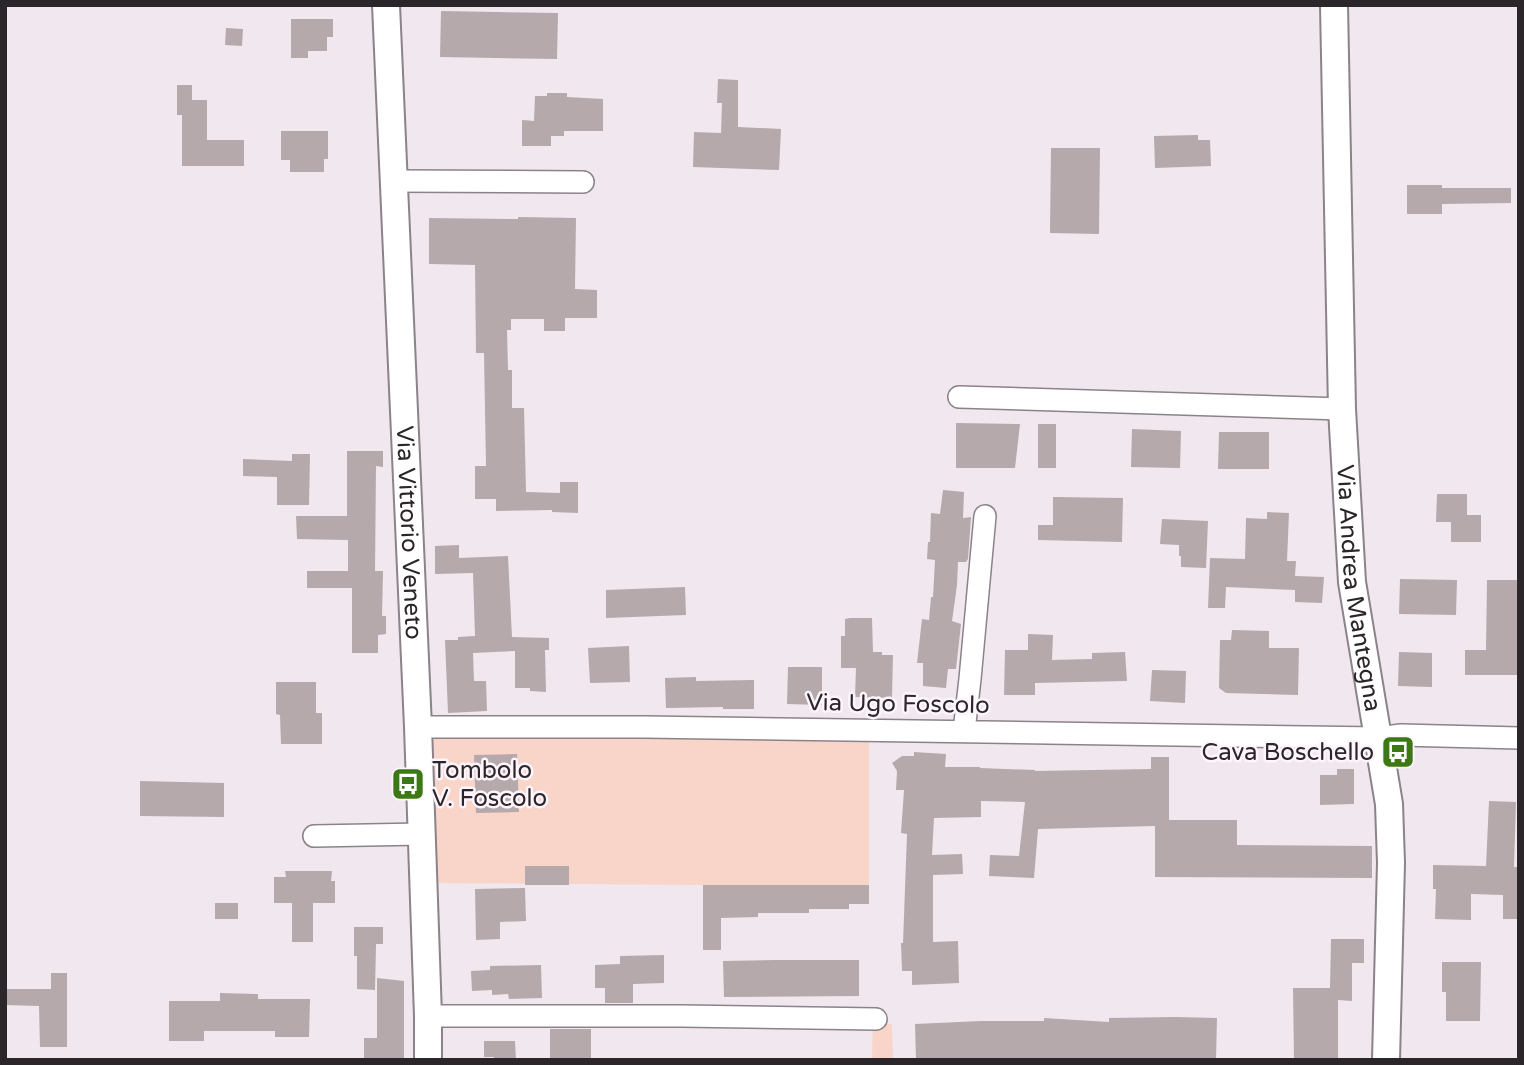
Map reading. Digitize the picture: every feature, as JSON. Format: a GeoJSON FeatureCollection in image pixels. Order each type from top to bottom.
{"type":"FeatureCollection","features":[{"type":"Feature","properties":{"kind":"main road","name":"Via Vittorio Veneto"},"geometry":{"type":"LineString","coordinates":[[386,5],[418,727],[428,1060]]}},
{"type":"Feature","properties":{"kind":"main road","name":"Via Andrea Mantegna"},"geometry":{"type":"LineString","coordinates":[[1334,5],[1342,409],[1352,582],[1389,804],[1391,863],[1386,1060]]}},
{"type":"Feature","properties":{"kind":"street"},"geometry":{"type":"LineString","coordinates":[[394,181],[583,182]]}},
{"type":"Feature","properties":{"kind":"street"},"geometry":{"type":"LineString","coordinates":[[959,397],[1342,409]]}},
{"type":"Feature","properties":{"kind":"street"},"geometry":{"type":"LineString","coordinates":[[964,732],[985,516]]}},
{"type":"Feature","properties":{"kind":"street","name":"Via Ugo Foscolo"},"geometry":{"type":"LineString","coordinates":[[418,727],[646,727],[1519,738]]}},
{"type":"Feature","properties":{"kind":"street"},"geometry":{"type":"LineString","coordinates":[[314,836],[422,834]]}},
{"type":"Feature","properties":{"kind":"street"},"geometry":{"type":"LineString","coordinates":[[428,1016],[877,1019]]}},
{"type":"Feature","properties":{"kind":"shaded area"},"geometry":{"type":"Polygon","coordinates":[[[442,736],[869,738],[869,885],[434,883],[431,741],[442,736]]]}},
{"type":"Feature","properties":{"kind":"shaded area"},"geometry":{"type":"Polygon","coordinates":[[[873,1023],[892,1024],[893,1060],[872,1060],[873,1023]]]}},
{"type":"Feature","properties":{"kind":"building"},"geometry":{"type":"Polygon","coordinates":[[[441,11],[558,13],[557,59],[440,57],[441,11]]]}},
{"type":"Feature","properties":{"kind":"building"},"geometry":{"type":"Polygon","coordinates":[[[291,19],[333,19],[333,37],[327,37],[327,51],[308,51],[308,58],[291,58],[291,19]]]}},
{"type":"Feature","properties":{"kind":"building"},"geometry":{"type":"Polygon","coordinates":[[[226,28],[243,29],[242,46],[225,45],[226,28]]]}},
{"type":"Feature","properties":{"kind":"building"},"geometry":{"type":"Polygon","coordinates":[[[718,79],[738,80],[738,127],[781,129],[779,170],[693,167],[694,132],[721,133],[722,103],[717,103],[718,79]]]}},
{"type":"Feature","properties":{"kind":"building"},"geometry":{"type":"Polygon","coordinates":[[[177,85],[192,85],[192,100],[207,100],[207,140],[244,140],[244,166],[182,166],[182,115],[177,115],[177,85]]]}},
{"type":"Feature","properties":{"kind":"building"},"geometry":{"type":"Polygon","coordinates":[[[547,93],[567,93],[567,97],[603,99],[603,131],[564,131],[564,136],[551,136],[551,146],[522,146],[522,120],[534,121],[535,96],[547,96],[547,93]]]}},
{"type":"Feature","properties":{"kind":"building"},"geometry":{"type":"Polygon","coordinates":[[[281,131],[328,131],[328,159],[324,159],[324,172],[290,172],[290,160],[281,160],[281,131]]]}},
{"type":"Feature","properties":{"kind":"building"},"geometry":{"type":"Polygon","coordinates":[[[1198,135],[1198,140],[1210,140],[1211,166],[1155,168],[1154,136],[1198,135]]]}},
{"type":"Feature","properties":{"kind":"building"},"geometry":{"type":"Polygon","coordinates":[[[1051,148],[1100,148],[1099,234],[1050,233],[1051,148]]]}},
{"type":"Feature","properties":{"kind":"building"},"geometry":{"type":"Polygon","coordinates":[[[1407,185],[1511,188],[1511,203],[1442,204],[1442,214],[1407,214],[1407,185]]]}},
{"type":"Feature","properties":{"kind":"building"},"geometry":{"type":"Polygon","coordinates":[[[429,218],[576,218],[575,289],[597,290],[597,318],[565,318],[565,331],[544,331],[544,319],[511,319],[511,330],[507,330],[508,370],[512,370],[512,408],[524,408],[526,492],[560,493],[560,482],[578,482],[578,513],[552,510],[496,511],[496,499],[475,499],[475,466],[486,466],[484,353],[476,353],[475,265],[429,264],[429,218]]]}},
{"type":"Feature","properties":{"kind":"building"},"geometry":{"type":"Polygon","coordinates":[[[956,423],[1020,424],[1015,468],[956,468],[956,423]]]}},
{"type":"Feature","properties":{"kind":"building"},"geometry":{"type":"Polygon","coordinates":[[[1038,424],[1056,424],[1056,468],[1038,468],[1038,424]]]}},
{"type":"Feature","properties":{"kind":"building"},"geometry":{"type":"Polygon","coordinates":[[[1132,429],[1181,431],[1180,468],[1131,467],[1132,429]]]}},
{"type":"Feature","properties":{"kind":"building"},"geometry":{"type":"Polygon","coordinates":[[[1219,432],[1269,432],[1269,469],[1218,469],[1219,432]]]}},
{"type":"Feature","properties":{"kind":"building"},"geometry":{"type":"Polygon","coordinates":[[[347,451],[383,451],[383,467],[376,466],[375,571],[383,571],[382,616],[386,616],[386,634],[378,635],[378,653],[352,653],[352,588],[307,588],[307,571],[348,571],[348,540],[297,539],[296,516],[347,516],[347,451]]]}},
{"type":"Feature","properties":{"kind":"building"},"geometry":{"type":"Polygon","coordinates":[[[292,454],[310,454],[309,505],[277,505],[277,477],[243,476],[243,459],[292,461],[292,454]]]}},
{"type":"Feature","properties":{"kind":"building"},"geometry":{"type":"Polygon","coordinates":[[[943,490],[964,492],[963,518],[971,517],[968,559],[966,562],[958,562],[952,621],[961,624],[956,669],[948,669],[946,688],[923,686],[923,663],[917,663],[922,619],[929,620],[933,597],[935,560],[927,559],[931,513],[940,514],[943,490]]]}},
{"type":"Feature","properties":{"kind":"building"},"geometry":{"type":"Polygon","coordinates":[[[1437,494],[1467,494],[1467,515],[1481,515],[1481,542],[1451,542],[1451,522],[1436,522],[1437,494]]]}},
{"type":"Feature","properties":{"kind":"building"},"geometry":{"type":"Polygon","coordinates":[[[1053,497],[1123,498],[1122,542],[1038,540],[1038,525],[1053,525],[1053,497]]]}},
{"type":"Feature","properties":{"kind":"building"},"geometry":{"type":"Polygon","coordinates":[[[1267,512],[1289,513],[1287,561],[1296,561],[1295,576],[1324,577],[1322,603],[1295,602],[1295,590],[1226,587],[1225,608],[1208,608],[1210,558],[1245,559],[1246,518],[1267,519],[1267,512]]]}},
{"type":"Feature","properties":{"kind":"building"},"geometry":{"type":"Polygon","coordinates":[[[1162,519],[1208,521],[1206,568],[1181,567],[1179,545],[1160,544],[1162,519]]]}},
{"type":"Feature","properties":{"kind":"building"},"geometry":{"type":"Polygon","coordinates":[[[459,545],[459,558],[508,556],[512,637],[549,638],[549,650],[545,650],[546,692],[515,688],[515,651],[473,653],[474,681],[486,681],[487,711],[448,713],[445,640],[475,636],[473,573],[435,574],[435,546],[459,545]]]}},
{"type":"Feature","properties":{"kind":"building"},"geometry":{"type":"Polygon","coordinates":[[[1400,579],[1457,580],[1456,615],[1399,614],[1400,579]]]}},
{"type":"Feature","properties":{"kind":"building"},"geometry":{"type":"Polygon","coordinates":[[[1487,580],[1518,580],[1518,675],[1465,675],[1465,650],[1486,650],[1487,580]]]}},
{"type":"Feature","properties":{"kind":"building"},"geometry":{"type":"Polygon","coordinates":[[[685,587],[686,615],[606,618],[606,590],[685,587]]]}},
{"type":"Feature","properties":{"kind":"building"},"geometry":{"type":"Polygon","coordinates":[[[872,618],[873,652],[893,655],[892,698],[855,697],[856,668],[841,668],[841,636],[845,636],[845,619],[872,618]]]}},
{"type":"Feature","properties":{"kind":"building"},"geometry":{"type":"Polygon","coordinates":[[[1232,630],[1269,631],[1269,648],[1299,648],[1298,695],[1226,693],[1219,688],[1220,640],[1231,640],[1232,630]]]}},
{"type":"Feature","properties":{"kind":"building"},"geometry":{"type":"Polygon","coordinates":[[[1028,634],[1053,635],[1052,660],[1092,659],[1092,653],[1125,652],[1127,681],[1035,683],[1035,695],[1004,695],[1005,650],[1028,650],[1028,634]]]}},
{"type":"Feature","properties":{"kind":"building"},"geometry":{"type":"Polygon","coordinates":[[[629,646],[630,682],[590,683],[588,648],[629,646]]]}},
{"type":"Feature","properties":{"kind":"building"},"geometry":{"type":"Polygon","coordinates":[[[1399,652],[1432,653],[1432,687],[1398,686],[1399,652]]]}},
{"type":"Feature","properties":{"kind":"building"},"geometry":{"type":"Polygon","coordinates":[[[788,667],[822,667],[822,705],[787,704],[788,667]]]}},
{"type":"Feature","properties":{"kind":"building"},"geometry":{"type":"Polygon","coordinates":[[[1152,670],[1186,671],[1185,703],[1150,701],[1152,670]]]}},
{"type":"Feature","properties":{"kind":"building"},"geometry":{"type":"Polygon","coordinates":[[[696,677],[696,681],[754,680],[754,709],[666,708],[665,678],[696,677]]]}},
{"type":"Feature","properties":{"kind":"building"},"geometry":{"type":"Polygon","coordinates":[[[276,682],[316,682],[316,713],[322,713],[322,744],[281,744],[280,715],[276,714],[276,682]]]}},
{"type":"Feature","properties":{"kind":"building"},"geometry":{"type":"Polygon","coordinates":[[[914,752],[946,754],[945,767],[1035,771],[1151,769],[1151,757],[1169,757],[1169,820],[1237,820],[1237,845],[1372,846],[1372,878],[1155,877],[1155,826],[1038,829],[1034,878],[989,876],[990,855],[1019,856],[1025,802],[981,801],[981,817],[934,818],[932,855],[962,854],[963,874],[933,875],[933,942],[958,941],[959,983],[912,985],[912,971],[902,971],[907,834],[901,833],[904,790],[896,790],[897,771],[892,763],[902,756],[914,756],[914,752]]]}},
{"type":"Feature","properties":{"kind":"building"},"geometry":{"type":"Polygon","coordinates":[[[517,754],[519,812],[476,813],[474,755],[517,754]]]}},
{"type":"Feature","properties":{"kind":"building"},"geometry":{"type":"Polygon","coordinates":[[[1337,769],[1354,769],[1354,804],[1320,805],[1320,775],[1337,775],[1337,769]]]}},
{"type":"Feature","properties":{"kind":"building"},"geometry":{"type":"Polygon","coordinates":[[[140,781],[224,783],[224,817],[140,816],[140,781]]]}},
{"type":"Feature","properties":{"kind":"building"},"geometry":{"type":"Polygon","coordinates":[[[1489,801],[1516,802],[1514,867],[1519,867],[1519,919],[1503,919],[1503,895],[1471,894],[1471,920],[1435,919],[1436,889],[1433,889],[1433,865],[1486,866],[1489,801]]]}},
{"type":"Feature","properties":{"kind":"building"},"geometry":{"type":"Polygon","coordinates":[[[525,866],[569,866],[569,885],[525,885],[525,866]]]}},
{"type":"Feature","properties":{"kind":"building"},"geometry":{"type":"Polygon","coordinates":[[[285,871],[332,871],[335,903],[313,903],[313,942],[292,942],[292,903],[274,903],[274,877],[286,877],[285,871]]]}},
{"type":"Feature","properties":{"kind":"building"},"geometry":{"type":"Polygon","coordinates":[[[703,885],[869,885],[869,904],[849,904],[849,909],[809,909],[809,913],[758,913],[758,917],[721,918],[721,950],[703,950],[703,885]]]}},
{"type":"Feature","properties":{"kind":"building"},"geometry":{"type":"Polygon","coordinates":[[[525,888],[526,921],[500,922],[500,939],[476,940],[475,889],[525,888]]]}},
{"type":"Feature","properties":{"kind":"building"},"geometry":{"type":"Polygon","coordinates":[[[215,903],[238,903],[238,919],[215,919],[215,903]]]}},
{"type":"Feature","properties":{"kind":"building"},"geometry":{"type":"Polygon","coordinates":[[[354,927],[383,927],[383,944],[376,944],[375,990],[357,989],[354,927]]]}},
{"type":"Feature","properties":{"kind":"building"},"geometry":{"type":"Polygon","coordinates":[[[1331,939],[1364,939],[1364,963],[1352,963],[1352,1001],[1338,1000],[1338,1060],[1294,1060],[1293,988],[1330,988],[1331,939]]]}},
{"type":"Feature","properties":{"kind":"building"},"geometry":{"type":"Polygon","coordinates":[[[664,955],[664,983],[633,984],[633,1003],[605,1003],[605,988],[595,988],[595,965],[620,964],[620,956],[664,955]]]}},
{"type":"Feature","properties":{"kind":"building"},"geometry":{"type":"Polygon","coordinates":[[[859,960],[859,996],[724,997],[723,961],[859,960]]]}},
{"type":"Feature","properties":{"kind":"building"},"geometry":{"type":"Polygon","coordinates":[[[1442,962],[1481,962],[1480,1021],[1446,1021],[1442,962]]]}},
{"type":"Feature","properties":{"kind":"building"},"geometry":{"type":"Polygon","coordinates":[[[541,965],[542,998],[509,999],[508,994],[492,995],[492,990],[472,991],[471,971],[490,970],[490,966],[541,965]]]}},
{"type":"Feature","properties":{"kind":"building"},"geometry":{"type":"Polygon","coordinates":[[[51,973],[67,973],[67,1047],[40,1047],[39,1006],[5,1005],[5,989],[51,989],[51,973]]]}},
{"type":"Feature","properties":{"kind":"building"},"geometry":{"type":"Polygon","coordinates":[[[377,978],[404,981],[404,1060],[364,1060],[364,1038],[377,1038],[377,978]]]}},
{"type":"Feature","properties":{"kind":"building"},"geometry":{"type":"Polygon","coordinates":[[[220,993],[258,994],[258,999],[310,999],[309,1037],[275,1037],[275,1031],[204,1031],[204,1041],[169,1041],[169,1001],[220,1001],[220,993]]]}},
{"type":"Feature","properties":{"kind":"building"},"geometry":{"type":"Polygon","coordinates":[[[1044,1018],[1109,1022],[1109,1018],[1217,1018],[1216,1060],[916,1060],[915,1024],[1044,1021],[1044,1018]]]}},
{"type":"Feature","properties":{"kind":"building"},"geometry":{"type":"Polygon","coordinates":[[[550,1029],[591,1029],[591,1060],[550,1060],[550,1029]]]}},
{"type":"Feature","properties":{"kind":"building"},"geometry":{"type":"Polygon","coordinates":[[[484,1041],[515,1041],[516,1060],[484,1057],[484,1041]]]}},
{"type":"Feature","properties":{"kind":"place","name":"Cava Boschello"},"geometry":{"type":"Point","coordinates":[1398,752]}},
{"type":"Feature","properties":{"kind":"place","name":"Tombolo V. Foscolo"},"geometry":{"type":"Point","coordinates":[408,784]}}]}
